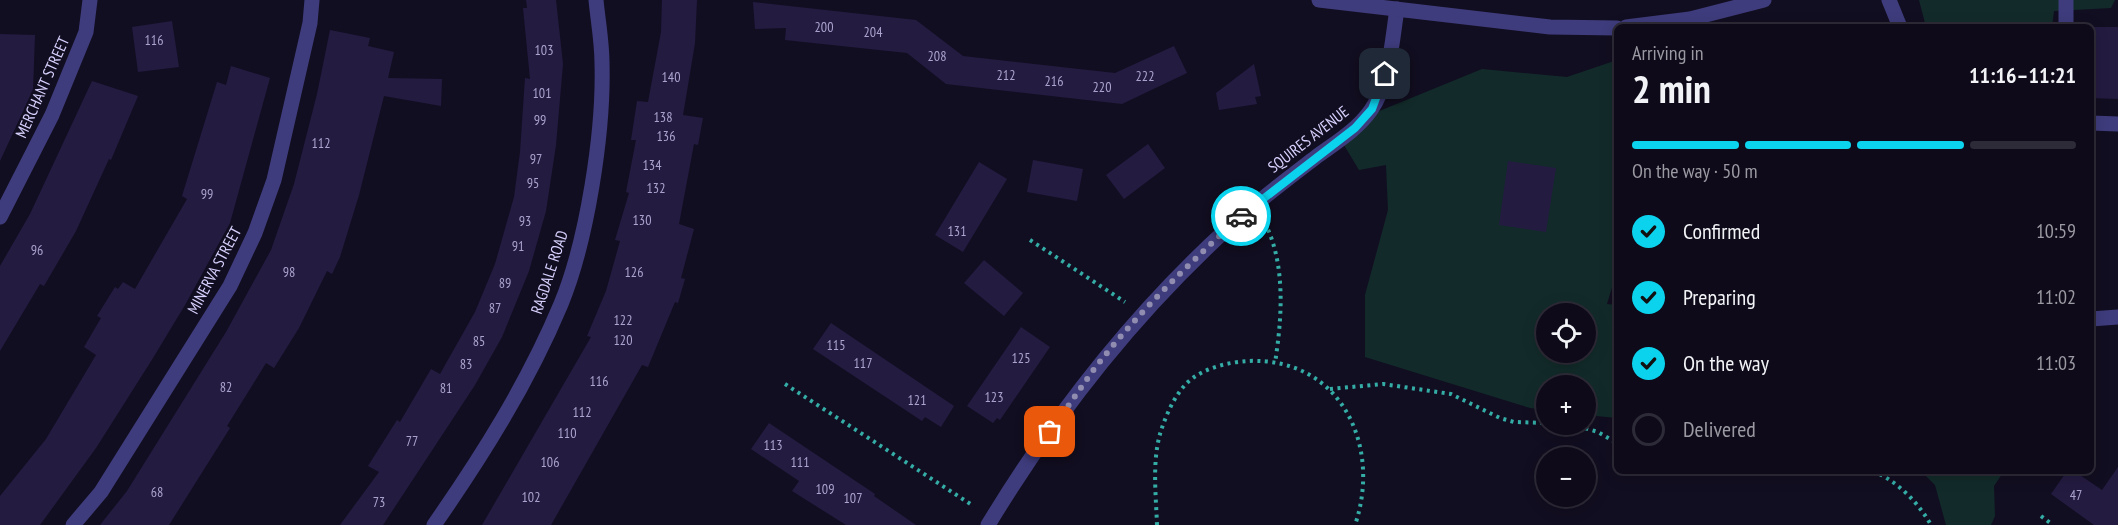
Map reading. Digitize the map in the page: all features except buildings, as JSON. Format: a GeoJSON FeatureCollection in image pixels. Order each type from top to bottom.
{"type":"FeatureCollection","features":[{"type":"Feature","properties":{"kind":"street","name":"MERCHANT STREET"},"geometry":{"type":"LineString","coordinates":[[0,217],[52,116],[86,32],[90,0]]}},
{"type":"Feature","properties":{"kind":"street","name":"MINERVA STREET"},"geometry":{"type":"LineString","coordinates":[[73,525],[101,492],[230,286],[255,233],[274,180],[310,23],[312,0]]}},
{"type":"Feature","properties":{"kind":"street","name":"RAGDALE ROAD"},"geometry":{"type":"LineString","coordinates":[[434,525],[501,421],[541,348],[562,302],[579,245],[592,186],[599,126],[603,63],[596,0]]}},
{"type":"Feature","properties":{"kind":"street"},"geometry":{"type":"LineString","coordinates":[[1318,0],[1550,27],[1614,28]]}},
{"type":"Feature","properties":{"kind":"street"},"geometry":{"type":"LineString","coordinates":[[1676,24],[1692,23],[1764,0]]}},
{"type":"Feature","properties":{"kind":"street"},"geometry":{"type":"LineString","coordinates":[[1889,0],[1899,24]]}},
{"type":"Feature","properties":{"kind":"street"},"geometry":{"type":"LineString","coordinates":[[2066,0],[2066,24]]}},
{"type":"Feature","properties":{"kind":"street","name":"SQUIRES AVENUE"},"geometry":{"type":"LineString","coordinates":[[988,525],[1093,372],[1143,314],[1204,250],[1254,204],[1355,128],[1372,109],[1389,60],[1397,9]]}},
{"type":"Feature","properties":{"kind":"street"},"geometry":{"type":"LineString","coordinates":[[2094,123],[2118,124]]}},
{"type":"Feature","properties":{"kind":"street"},"geometry":{"type":"LineString","coordinates":[[2094,319],[2118,317]]}},
{"type":"Feature","properties":{"kind":"path"},"geometry":{"type":"LineString","coordinates":[[1254,204],[1267,226],[1278,268],[1280,310],[1275,363]]}},
{"type":"Feature","properties":{"kind":"path"},"geometry":{"type":"LineString","coordinates":[[1030,240],[1143,314]]}},
{"type":"Feature","properties":{"kind":"path"},"geometry":{"type":"LineString","coordinates":[[1157,525],[1155,484],[1160,434],[1177,396],[1189,381],[1210,369],[1236,362],[1275,363],[1303,372],[1330,389],[1344,407],[1362,449],[1365,474],[1355,525]]}},
{"type":"Feature","properties":{"kind":"path"},"geometry":{"type":"LineString","coordinates":[[785,384],[972,505]]}},
{"type":"Feature","properties":{"kind":"path"},"geometry":{"type":"LineString","coordinates":[[1330,389],[1383,384],[1451,394],[1500,418],[1514,422],[1536,423]]}},
{"type":"Feature","properties":{"kind":"path"},"geometry":{"type":"LineString","coordinates":[[1596,431],[1614,441]]}},
{"type":"Feature","properties":{"kind":"path"},"geometry":{"type":"LineString","coordinates":[[1881,474],[1909,495],[1931,525]]}},
{"type":"Feature","properties":{"kind":"path"},"geometry":{"type":"LineString","coordinates":[[2041,516],[2053,525]]}},
{"type":"Feature","properties":{"kind":"green space"},"geometry":{"type":"Polygon","coordinates":[[[1919,0],[2115,0],[2111,8],[2054,11],[2052,24],[1925,24],[1919,0]]]}},
{"type":"Feature","properties":{"kind":"green space"},"geometry":{"type":"Polygon","coordinates":[[[1614,61],[1614,281],[1607,304],[1614,305],[1614,418],[1596,416],[1596,375],[1536,375],[1536,409],[1365,357],[1365,295],[1388,210],[1386,165],[1359,170],[1344,145],[1377,112],[1482,69],[1567,77],[1614,61]]]}},
{"type":"Feature","properties":{"kind":"green space"},"geometry":{"type":"Polygon","coordinates":[[[1924,474],[2002,474],[1994,486],[1995,516],[1991,525],[1946,525],[1935,485],[1924,474]]]}},
{"type":"Feature","properties":{"kind":"way so far"},"geometry":{"type":"LineString","coordinates":[[1050,432],[1122,336],[1204,250],[1241,216]]}},
{"type":"Feature","properties":{"kind":"route"},"geometry":{"type":"LineString","coordinates":[[1241,216],[1355,128],[1372,109],[1385,74]]}}]}
